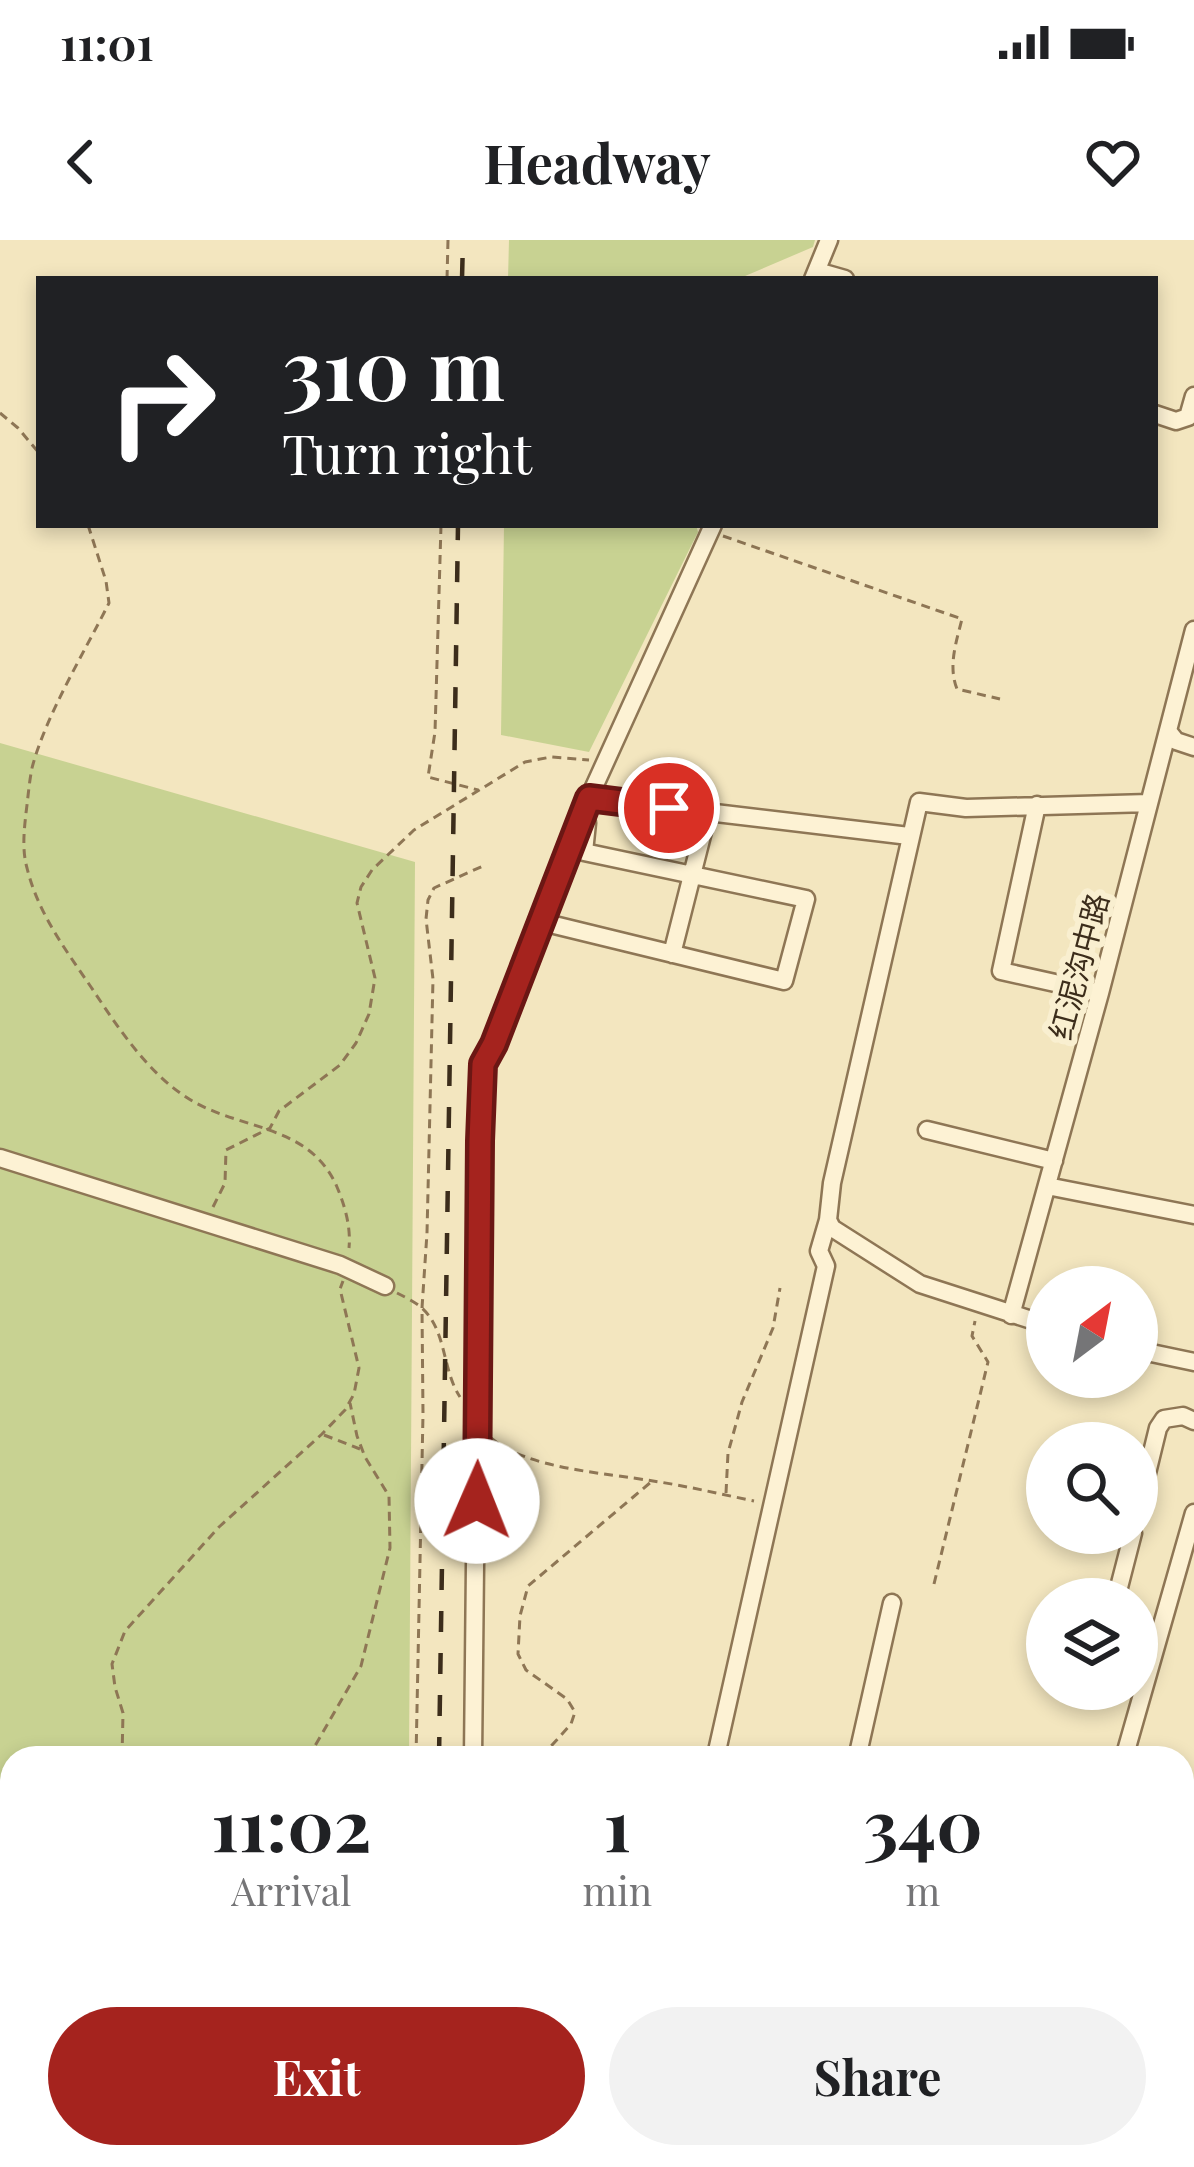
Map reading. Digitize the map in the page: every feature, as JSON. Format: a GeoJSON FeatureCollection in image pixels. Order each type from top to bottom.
{"type":"FeatureCollection","features":[{"type":"Feature","properties":{"kind":"street"},"geometry":{"type":"LineString","coordinates":[[815,275],[829,240]]}},
{"type":"Feature","properties":{"kind":"street"},"geometry":{"type":"LineString","coordinates":[[1158,415],[1176,421],[1188,416],[1194,396]]}},
{"type":"Feature","properties":{"kind":"street"},"geometry":{"type":"LineString","coordinates":[[472,1746],[483,1064],[589,798],[711,528]]}},
{"type":"Feature","properties":{"kind":"street","name":"红泥沟中路"},"geometry":{"type":"LineString","coordinates":[[1011,1315],[1194,630]]}},
{"type":"Feature","properties":{"kind":"street"},"geometry":{"type":"LineString","coordinates":[[1168,731],[1176,741],[1194,747]]}},
{"type":"Feature","properties":{"kind":"street"},"geometry":{"type":"LineString","coordinates":[[589,798],[909,836]]}},
{"type":"Feature","properties":{"kind":"street"},"geometry":{"type":"LineString","coordinates":[[542,922],[784,981],[806,899],[584,852],[589,798]]}},
{"type":"Feature","properties":{"kind":"street"},"geometry":{"type":"LineString","coordinates":[[718,1746],[826,1266],[819,1251],[856,1069],[919,802],[966,808],[1149,803]]}},
{"type":"Feature","properties":{"kind":"street"},"geometry":{"type":"LineString","coordinates":[[1037,805],[1001,971],[1100,993]]}},
{"type":"Feature","properties":{"kind":"street"},"geometry":{"type":"LineString","coordinates":[[672,953],[708,812]]}},
{"type":"Feature","properties":{"kind":"street"},"geometry":{"type":"LineString","coordinates":[[927,1130],[1054,1161]]}},
{"type":"Feature","properties":{"kind":"street"},"geometry":{"type":"LineString","coordinates":[[0,1158],[347,1268],[385,1286]]}},
{"type":"Feature","properties":{"kind":"street"},"geometry":{"type":"LineString","coordinates":[[1047,1186],[1194,1215]]}},
{"type":"Feature","properties":{"kind":"street"},"geometry":{"type":"LineString","coordinates":[[828,1220],[832,1228],[920,1284],[1026,1319]]}},
{"type":"Feature","properties":{"kind":"street"},"geometry":{"type":"LineString","coordinates":[[1158,1354],[1194,1362]]}},
{"type":"Feature","properties":{"kind":"street"},"geometry":{"type":"LineString","coordinates":[[1158,1428],[1164,1419],[1183,1416],[1194,1420]]}},
{"type":"Feature","properties":{"kind":"street"},"geometry":{"type":"LineString","coordinates":[[1127,1746],[1194,1514]]}},
{"type":"Feature","properties":{"kind":"street"},"geometry":{"type":"LineString","coordinates":[[860,1746],[892,1603]]}},
{"type":"Feature","properties":{"kind":"path"},"geometry":{"type":"LineString","coordinates":[[447,276],[448,240]]}},
{"type":"Feature","properties":{"kind":"path"},"geometry":{"type":"LineString","coordinates":[[0,413],[36,449]]}},
{"type":"Feature","properties":{"kind":"path"},"geometry":{"type":"LineString","coordinates":[[89,528],[109,603],[32,770],[23,835],[26,866],[47,922],[142,1057],[184,1096],[302,1143],[331,1173],[344,1204],[350,1237],[340,1289],[358,1368],[354,1394],[322,1435],[218,1527],[125,1631],[112,1664],[123,1713],[122,1746]]}},
{"type":"Feature","properties":{"kind":"path"},"geometry":{"type":"LineString","coordinates":[[441,528],[435,732],[428,777],[478,790]]}},
{"type":"Feature","properties":{"kind":"path"},"geometry":{"type":"LineString","coordinates":[[711,528],[962,619],[953,655],[957,689],[1000,699]]}},
{"type":"Feature","properties":{"kind":"path"},"geometry":{"type":"LineString","coordinates":[[205,1222],[225,1183],[226,1150],[270,1128],[278,1112],[340,1065],[356,1043],[369,1014],[375,977],[357,903],[372,870],[414,830],[525,762],[551,757],[590,760],[613,748]]}},
{"type":"Feature","properties":{"kind":"path"},"geometry":{"type":"LineString","coordinates":[[416,1746],[422,1308],[433,979],[426,919],[434,888],[483,866]]}},
{"type":"Feature","properties":{"kind":"path"},"geometry":{"type":"LineString","coordinates":[[385,1286],[422,1308],[437,1328],[452,1385],[500,1446],[531,1460],[772,1506]]}},
{"type":"Feature","properties":{"kind":"path"},"geometry":{"type":"LineString","coordinates":[[726,1495],[728,1453],[742,1402],[773,1328],[780,1288]]}},
{"type":"Feature","properties":{"kind":"path"},"geometry":{"type":"LineString","coordinates":[[934,1584],[988,1362],[973,1336],[976,1318],[987,1306]]}},
{"type":"Feature","properties":{"kind":"path"},"geometry":{"type":"LineString","coordinates":[[315,1746],[362,1666],[390,1548],[388,1496],[363,1450],[350,1401]]}},
{"type":"Feature","properties":{"kind":"path"},"geometry":{"type":"LineString","coordinates":[[322,1435],[363,1450]]}},
{"type":"Feature","properties":{"kind":"path"},"geometry":{"type":"LineString","coordinates":[[550,1746],[571,1724],[575,1712],[567,1699],[526,1670],[518,1654],[527,1586],[652,1480]]}},
{"type":"Feature","properties":{"kind":"green space"},"geometry":{"type":"Polygon","coordinates":[[[509,240],[815,240],[813,247],[745,276],[508,276],[509,240]]]}},
{"type":"Feature","properties":{"kind":"green space"},"geometry":{"type":"Polygon","coordinates":[[[504,528],[697,528],[589,752],[501,735],[504,528]]]}},
{"type":"Feature","properties":{"kind":"green space"},"geometry":{"type":"Polygon","coordinates":[[[0,743],[415,862],[409,1746],[0,1746],[0,743]]]}},
{"type":"Feature","properties":{"kind":"railway"},"geometry":{"type":"LineString","coordinates":[[462,276],[463,240]]}},
{"type":"Feature","properties":{"kind":"railway"},"geometry":{"type":"LineString","coordinates":[[439,1746],[458,528]]}},
{"type":"Feature","properties":{"kind":"route"},"geometry":{"type":"LineString","coordinates":[[477,1501],[483,1064],[589,798],[669,808]]}}]}
